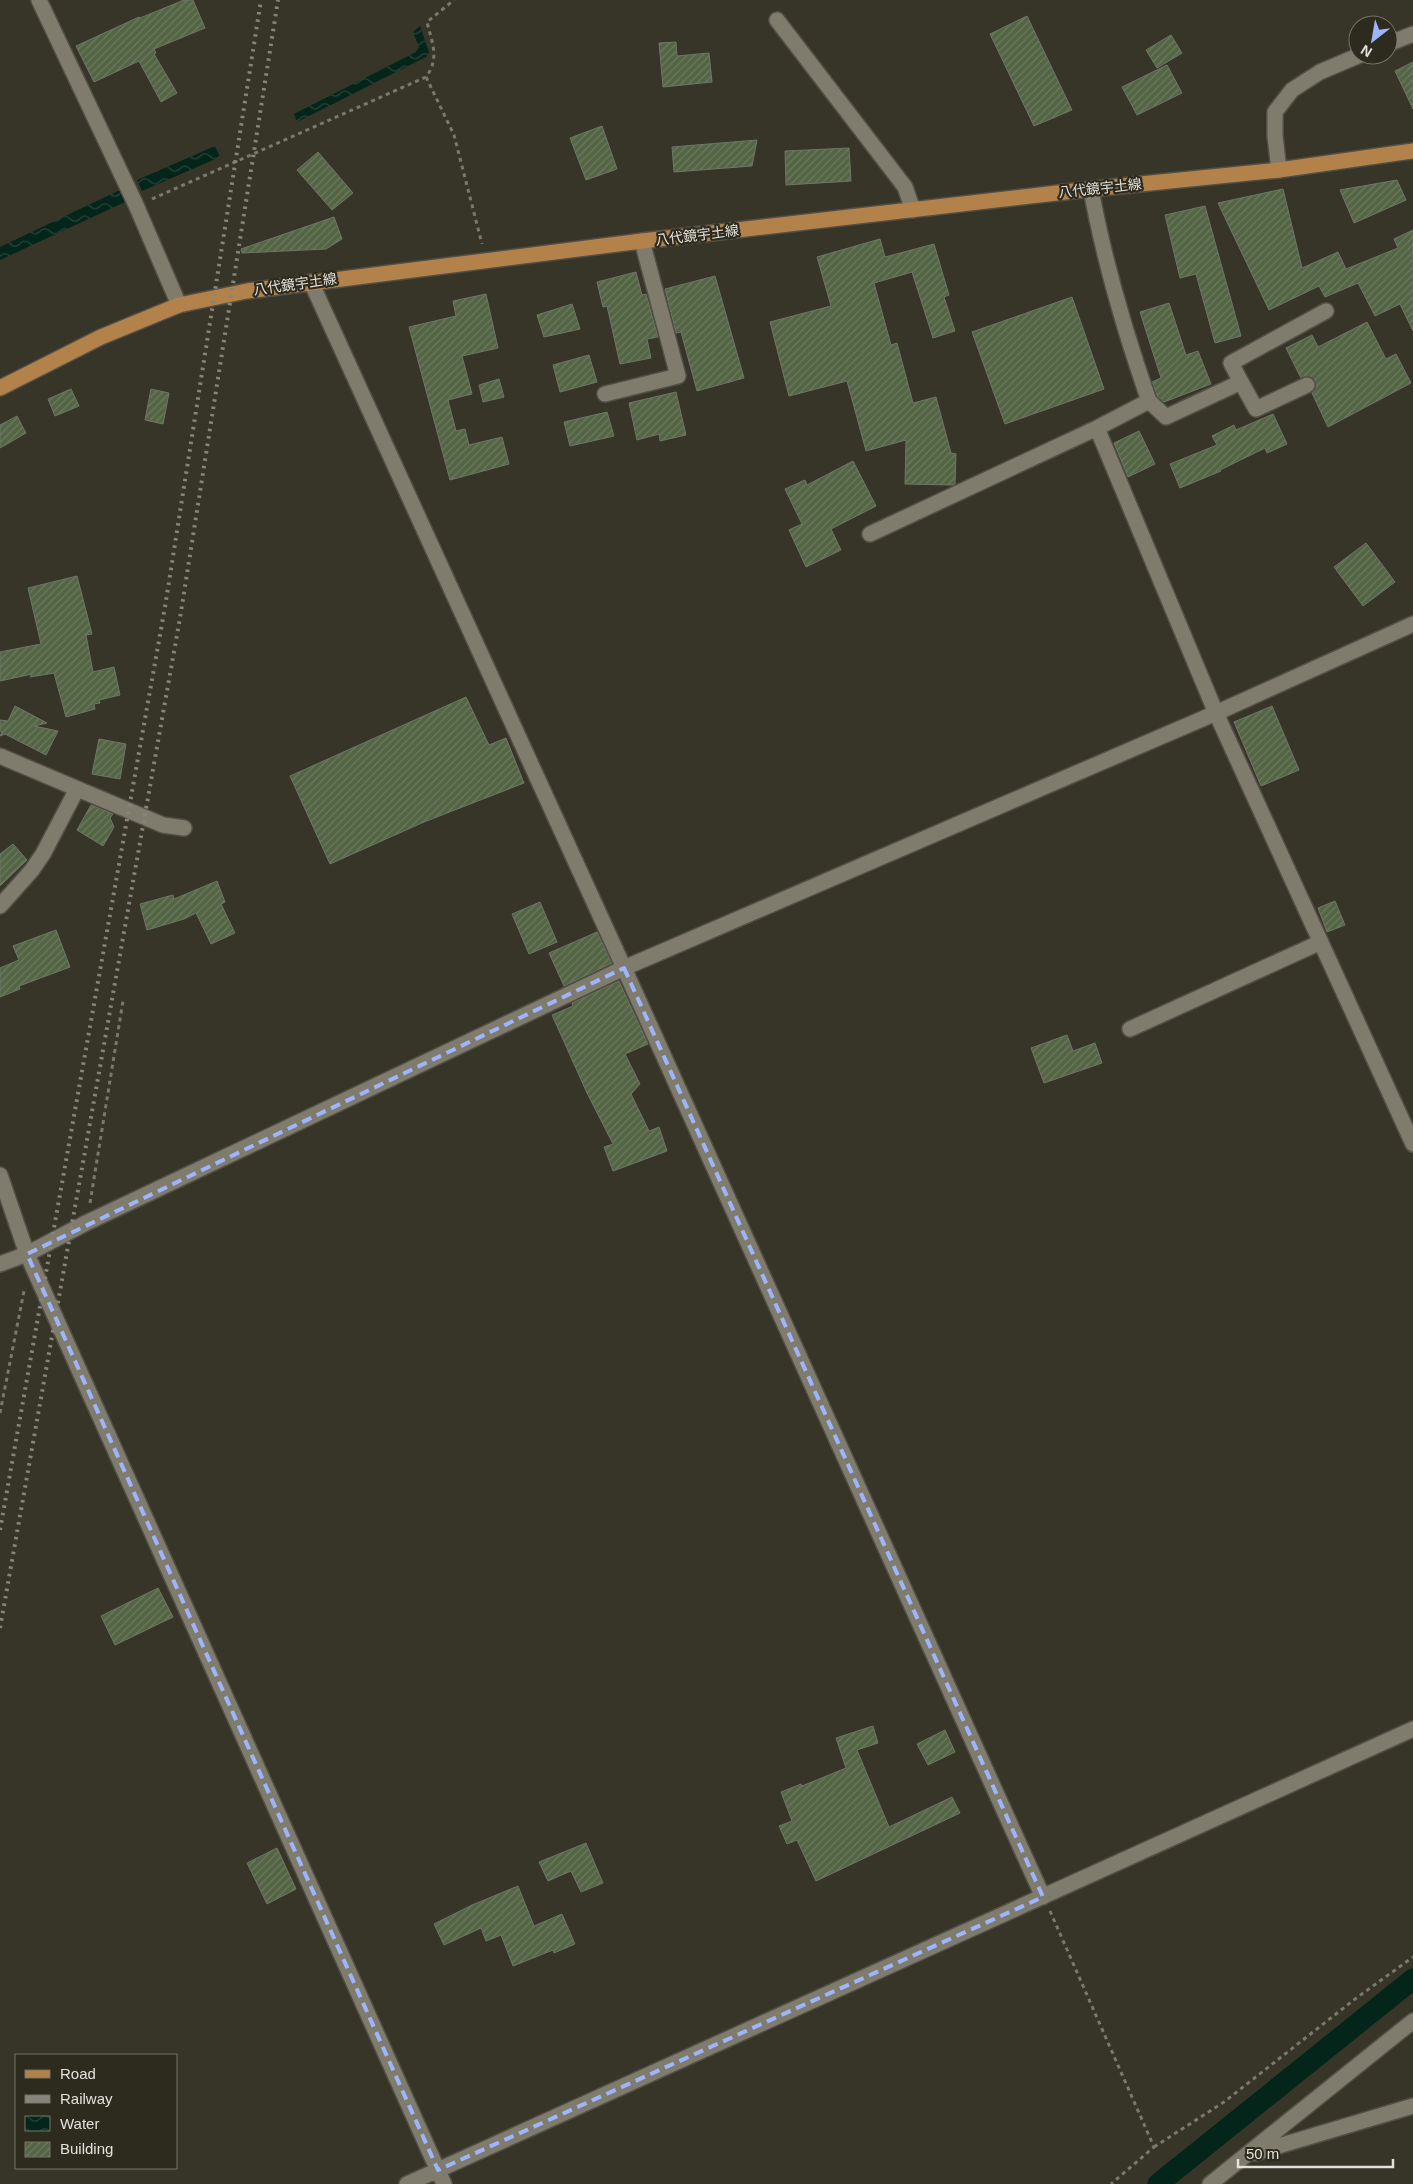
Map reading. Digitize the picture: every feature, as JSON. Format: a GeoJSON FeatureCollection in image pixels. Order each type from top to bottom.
{"type":"FeatureCollection","features":[{"type":"Feature","properties":{"kind":"main road","name":"八代鏡宇土線"},"geometry":{"type":"LineString","coordinates":[[0,388],[101,337],[180,305],[247,291],[642,241],[1091,189],[1279,170],[1413,152]]}},
{"type":"Feature","properties":{"kind":"street"},"geometry":{"type":"LineString","coordinates":[[39,0],[136,205],[180,305]]}},
{"type":"Feature","properties":{"kind":"street"},"geometry":{"type":"LineString","coordinates":[[777,20],[905,187],[913,210]]}},
{"type":"Feature","properties":{"kind":"street"},"geometry":{"type":"LineString","coordinates":[[1398,40],[1413,34]]}},
{"type":"Feature","properties":{"kind":"street"},"geometry":{"type":"LineString","coordinates":[[1279,170],[1275,136],[1275,112],[1292,90],[1320,72],[1348,60]]}},
{"type":"Feature","properties":{"kind":"street"},"geometry":{"type":"LineString","coordinates":[[1091,189],[1098,231],[1106,260],[1130,346],[1150,401],[1166,417],[1241,382]]}},
{"type":"Feature","properties":{"kind":"street"},"geometry":{"type":"LineString","coordinates":[[605,394],[678,376],[642,241]]}},
{"type":"Feature","properties":{"kind":"street"},"geometry":{"type":"LineString","coordinates":[[311,282],[624,968],[1043,1897]]}},
{"type":"Feature","properties":{"kind":"street"},"geometry":{"type":"LineString","coordinates":[[1307,385],[1256,408],[1231,363],[1326,311]]}},
{"type":"Feature","properties":{"kind":"street"},"geometry":{"type":"LineString","coordinates":[[870,534],[1097,428],[1150,401]]}},
{"type":"Feature","properties":{"kind":"street"},"geometry":{"type":"LineString","coordinates":[[1097,428],[1216,713],[1413,1144]]}},
{"type":"Feature","properties":{"kind":"street"},"geometry":{"type":"LineString","coordinates":[[0,1264],[27,1254],[86,1223],[624,968],[1216,713],[1413,624]]}},
{"type":"Feature","properties":{"kind":"street"},"geometry":{"type":"LineString","coordinates":[[0,756],[163,825],[184,828]]}},
{"type":"Feature","properties":{"kind":"street"},"geometry":{"type":"LineString","coordinates":[[0,906],[32,870],[43,854],[77,789]]}},
{"type":"Feature","properties":{"kind":"street"},"geometry":{"type":"LineString","coordinates":[[1130,1029],[1321,942]]}},
{"type":"Feature","properties":{"kind":"street"},"geometry":{"type":"LineString","coordinates":[[0,1176],[27,1254],[441,2177]]}},
{"type":"Feature","properties":{"kind":"street"},"geometry":{"type":"LineString","coordinates":[[407,2184],[441,2177],[1043,1897],[1413,1729]]}},
{"type":"Feature","properties":{"kind":"street"},"geometry":{"type":"LineString","coordinates":[[1210,2184],[1413,2021]]}},
{"type":"Feature","properties":{"kind":"street"},"geometry":{"type":"LineString","coordinates":[[1246,2156],[1413,2106]]}},
{"type":"Feature","properties":{"kind":"path"},"geometry":{"type":"LineString","coordinates":[[136,205],[426,77],[433,67],[435,52],[427,22],[454,0]]}},
{"type":"Feature","properties":{"kind":"path"},"geometry":{"type":"LineString","coordinates":[[426,77],[454,135],[486,260]]}},
{"type":"Feature","properties":{"kind":"path"},"geometry":{"type":"LineString","coordinates":[[86,1223],[123,1002]]}},
{"type":"Feature","properties":{"kind":"path"},"geometry":{"type":"LineString","coordinates":[[0,1413],[25,1288],[38,1278]]}},
{"type":"Feature","properties":{"kind":"path"},"geometry":{"type":"LineString","coordinates":[[1043,1897],[1154,2147]]}},
{"type":"Feature","properties":{"kind":"path"},"geometry":{"type":"LineString","coordinates":[[1111,2184],[1154,2147],[1224,2102],[1354,1999],[1413,1957]]}},
{"type":"Feature","properties":{"kind":"highlighted area"},"geometry":{"type":"Polygon","coordinates":[[[624,968],[1043,1897],[438,2170],[27,1254],[624,968]]]}},
{"type":"Feature","properties":{"kind":"water"},"geometry":{"type":"Polygon","coordinates":[[[420,26],[429,52],[426,57],[297,122],[294,114],[416,52],[419,47],[413,32],[420,26]]]}},
{"type":"Feature","properties":{"kind":"water"},"geometry":{"type":"Polygon","coordinates":[[[215,146],[220,157],[142,191],[137,180],[215,146]]]}},
{"type":"Feature","properties":{"kind":"water"},"geometry":{"type":"Polygon","coordinates":[[[120,190],[125,202],[0,260],[0,247],[120,190]]]}},
{"type":"Feature","properties":{"kind":"building"},"geometry":{"type":"Polygon","coordinates":[[[184,0],[193,0],[205,28],[154,49],[156,53],[154,54],[177,93],[161,102],[139,61],[94,82],[76,46],[139,17],[184,0]]]}},
{"type":"Feature","properties":{"kind":"building"},"geometry":{"type":"Polygon","coordinates":[[[1027,16],[1072,110],[1034,126],[990,34],[1027,16]]]}},
{"type":"Feature","properties":{"kind":"building"},"geometry":{"type":"Polygon","coordinates":[[[1171,35],[1182,53],[1157,68],[1146,50],[1171,35]]]}},
{"type":"Feature","properties":{"kind":"building"},"geometry":{"type":"Polygon","coordinates":[[[676,42],[677,56],[709,53],[712,82],[663,87],[659,43],[676,42]]]}},
{"type":"Feature","properties":{"kind":"building"},"geometry":{"type":"Polygon","coordinates":[[[1413,62],[1413,109],[1395,71],[1413,62]]]}},
{"type":"Feature","properties":{"kind":"building"},"geometry":{"type":"Polygon","coordinates":[[[1167,65],[1182,93],[1137,115],[1122,87],[1167,65]]]}},
{"type":"Feature","properties":{"kind":"building"},"geometry":{"type":"Polygon","coordinates":[[[602,126],[617,169],[586,180],[570,138],[602,126]]]}},
{"type":"Feature","properties":{"kind":"building"},"geometry":{"type":"Polygon","coordinates":[[[757,140],[752,166],[674,172],[672,147],[757,140]]]}},
{"type":"Feature","properties":{"kind":"building"},"geometry":{"type":"Polygon","coordinates":[[[849,148],[851,181],[786,185],[785,151],[849,148]]]}},
{"type":"Feature","properties":{"kind":"building"},"geometry":{"type":"Polygon","coordinates":[[[318,152],[353,193],[332,210],[297,170],[318,152]]]}},
{"type":"Feature","properties":{"kind":"building"},"geometry":{"type":"Polygon","coordinates":[[[1397,180],[1406,200],[1354,223],[1340,190],[1397,180]]]}},
{"type":"Feature","properties":{"kind":"building"},"geometry":{"type":"Polygon","coordinates":[[[1283,189],[1302,268],[1338,252],[1346,269],[1398,248],[1394,239],[1413,230],[1413,331],[1400,304],[1375,316],[1358,283],[1325,297],[1319,286],[1269,310],[1218,203],[1283,189]]]}},
{"type":"Feature","properties":{"kind":"building"},"geometry":{"type":"Polygon","coordinates":[[[1205,206],[1241,336],[1215,343],[1196,274],[1180,278],[1165,215],[1205,206]]]}},
{"type":"Feature","properties":{"kind":"building"},"geometry":{"type":"Polygon","coordinates":[[[334,217],[342,239],[326,249],[242,253],[241,249],[334,217]]]}},
{"type":"Feature","properties":{"kind":"building"},"geometry":{"type":"Polygon","coordinates":[[[880,239],[885,257],[934,244],[949,295],[944,297],[955,331],[933,338],[912,272],[874,283],[891,345],[897,343],[913,403],[936,397],[951,453],[956,454],[955,484],[953,485],[905,484],[906,440],[866,451],[847,381],[789,396],[770,322],[831,306],[817,257],[880,239]]]}},
{"type":"Feature","properties":{"kind":"building"},"geometry":{"type":"Polygon","coordinates":[[[636,272],[642,295],[646,294],[658,337],[647,339],[651,358],[620,364],[607,306],[603,307],[597,282],[636,272]]]}},
{"type":"Feature","properties":{"kind":"building"},"geometry":{"type":"Polygon","coordinates":[[[715,276],[744,378],[697,391],[681,332],[676,333],[665,289],[715,276]]]}},
{"type":"Feature","properties":{"kind":"building"},"geometry":{"type":"Polygon","coordinates":[[[486,294],[498,348],[462,356],[472,394],[448,400],[456,431],[465,429],[469,445],[502,437],[509,464],[450,480],[409,327],[456,316],[453,301],[486,294]]]}},
{"type":"Feature","properties":{"kind":"building"},"geometry":{"type":"Polygon","coordinates":[[[1072,297],[1104,389],[1005,424],[972,332],[1072,297]]]}},
{"type":"Feature","properties":{"kind":"building"},"geometry":{"type":"Polygon","coordinates":[[[1169,303],[1186,355],[1198,351],[1211,384],[1164,402],[1157,396],[1152,382],[1161,378],[1140,312],[1169,303]]]}},
{"type":"Feature","properties":{"kind":"building"},"geometry":{"type":"Polygon","coordinates":[[[572,304],[580,329],[544,337],[537,315],[572,304]]]}},
{"type":"Feature","properties":{"kind":"building"},"geometry":{"type":"Polygon","coordinates":[[[1367,322],[1386,359],[1396,354],[1411,383],[1328,427],[1312,393],[1316,386],[1315,381],[1308,376],[1301,378],[1286,348],[1312,335],[1318,347],[1367,322]]]}},
{"type":"Feature","properties":{"kind":"building"},"geometry":{"type":"Polygon","coordinates":[[[589,355],[597,382],[560,392],[553,365],[589,355]]]}},
{"type":"Feature","properties":{"kind":"building"},"geometry":{"type":"Polygon","coordinates":[[[499,379],[504,397],[483,402],[479,385],[499,379]]]}},
{"type":"Feature","properties":{"kind":"building"},"geometry":{"type":"Polygon","coordinates":[[[71,389],[79,406],[55,416],[48,399],[71,389]]]}},
{"type":"Feature","properties":{"kind":"building"},"geometry":{"type":"Polygon","coordinates":[[[151,389],[169,393],[163,424],[145,420],[151,389]]]}},
{"type":"Feature","properties":{"kind":"building"},"geometry":{"type":"Polygon","coordinates":[[[676,392],[686,435],[660,441],[659,434],[637,440],[629,403],[676,392]]]}},
{"type":"Feature","properties":{"kind":"building"},"geometry":{"type":"Polygon","coordinates":[[[607,412],[614,436],[570,446],[564,422],[607,412]]]}},
{"type":"Feature","properties":{"kind":"building"},"geometry":{"type":"Polygon","coordinates":[[[1273,414],[1287,444],[1267,453],[1265,448],[1221,471],[1180,488],[1170,464],[1217,445],[1212,436],[1234,425],[1236,430],[1273,414]]]}},
{"type":"Feature","properties":{"kind":"building"},"geometry":{"type":"Polygon","coordinates":[[[17,416],[26,433],[0,448],[0,425],[17,416]]]}},
{"type":"Feature","properties":{"kind":"building"},"geometry":{"type":"Polygon","coordinates":[[[1139,431],[1155,464],[1128,477],[1114,443],[1139,431]]]}},
{"type":"Feature","properties":{"kind":"building"},"geometry":{"type":"Polygon","coordinates":[[[853,461],[876,506],[831,529],[841,550],[806,567],[789,530],[802,524],[785,489],[805,480],[807,485],[853,461]]]}},
{"type":"Feature","properties":{"kind":"building"},"geometry":{"type":"Polygon","coordinates":[[[1366,543],[1395,582],[1363,606],[1334,567],[1366,543]]]}},
{"type":"Feature","properties":{"kind":"building"},"geometry":{"type":"Polygon","coordinates":[[[77,576],[92,634],[86,635],[93,672],[114,667],[120,695],[99,700],[100,703],[94,704],[95,709],[66,717],[54,673],[30,677],[32,674],[0,681],[0,652],[41,644],[28,588],[77,576]]]}},
{"type":"Feature","properties":{"kind":"building"},"geometry":{"type":"Polygon","coordinates":[[[466,697],[489,745],[506,738],[524,783],[424,822],[330,864],[290,776],[466,697]]]}},
{"type":"Feature","properties":{"kind":"building"},"geometry":{"type":"Polygon","coordinates":[[[15,706],[47,723],[34,726],[58,731],[46,755],[5,734],[0,736],[2,732],[0,731],[0,720],[8,721],[15,706]]]}},
{"type":"Feature","properties":{"kind":"building"},"geometry":{"type":"Polygon","coordinates":[[[1272,706],[1299,770],[1261,786],[1234,722],[1272,706]]]}},
{"type":"Feature","properties":{"kind":"building"},"geometry":{"type":"Polygon","coordinates":[[[99,739],[126,744],[120,779],[92,774],[99,739]]]}},
{"type":"Feature","properties":{"kind":"building"},"geometry":{"type":"Polygon","coordinates":[[[91,805],[113,814],[110,818],[114,827],[103,846],[77,830],[91,805]]]}},
{"type":"Feature","properties":{"kind":"building"},"geometry":{"type":"Polygon","coordinates":[[[13,844],[27,860],[0,886],[0,854],[13,844]]]}},
{"type":"Feature","properties":{"kind":"building"},"geometry":{"type":"Polygon","coordinates":[[[217,881],[225,902],[221,904],[235,933],[211,944],[196,913],[184,919],[147,930],[140,904],[173,895],[174,899],[217,881]]]}},
{"type":"Feature","properties":{"kind":"building"},"geometry":{"type":"Polygon","coordinates":[[[1335,901],[1345,925],[1327,932],[1318,908],[1335,901]]]}},
{"type":"Feature","properties":{"kind":"building"},"geometry":{"type":"Polygon","coordinates":[[[540,902],[557,942],[529,954],[512,914],[540,902]]]}},
{"type":"Feature","properties":{"kind":"building"},"geometry":{"type":"Polygon","coordinates":[[[56,930],[70,967],[19,986],[20,989],[0,997],[0,968],[19,960],[13,946],[56,930]]]}},
{"type":"Feature","properties":{"kind":"building"},"geometry":{"type":"Polygon","coordinates":[[[597,932],[612,963],[564,986],[549,953],[597,932]]]}},
{"type":"Feature","properties":{"kind":"building"},"geometry":{"type":"Polygon","coordinates":[[[619,981],[648,1044],[625,1054],[640,1084],[631,1094],[649,1131],[659,1127],[667,1151],[613,1171],[604,1147],[613,1144],[587,1093],[552,1015],[573,1006],[572,1003],[619,981]]]}},
{"type":"Feature","properties":{"kind":"building"},"geometry":{"type":"Polygon","coordinates":[[[1067,1035],[1073,1051],[1095,1043],[1102,1063],[1044,1083],[1031,1048],[1067,1035]]]}},
{"type":"Feature","properties":{"kind":"building"},"geometry":{"type":"Polygon","coordinates":[[[158,1588],[173,1617],[115,1645],[101,1616],[158,1588]]]}},
{"type":"Feature","properties":{"kind":"building"},"geometry":{"type":"Polygon","coordinates":[[[873,1726],[878,1743],[857,1750],[889,1827],[952,1797],[960,1813],[816,1881],[797,1840],[787,1844],[779,1826],[792,1821],[781,1792],[801,1784],[802,1786],[846,1768],[836,1738],[873,1726]]]}},
{"type":"Feature","properties":{"kind":"building"},"geometry":{"type":"Polygon","coordinates":[[[945,1730],[955,1752],[928,1765],[917,1744],[945,1730]]]}},
{"type":"Feature","properties":{"kind":"building"},"geometry":{"type":"Polygon","coordinates":[[[586,1843],[603,1883],[581,1892],[571,1871],[548,1881],[539,1862],[586,1843]]]}},
{"type":"Feature","properties":{"kind":"building"},"geometry":{"type":"Polygon","coordinates":[[[277,1848],[296,1889],[267,1904],[247,1863],[277,1848]]]}},
{"type":"Feature","properties":{"kind":"building"},"geometry":{"type":"Polygon","coordinates":[[[518,1886],[534,1926],[562,1914],[575,1944],[554,1953],[553,1950],[513,1966],[501,1935],[486,1941],[481,1928],[444,1945],[434,1924],[472,1905],[518,1886]]]}},
{"type":"Feature","properties":{"kind":"waterway"},"geometry":{"type":"LineString","coordinates":[[1158,2184],[1413,1979]]}},
{"type":"Feature","properties":{"kind":"railway"},"geometry":{"type":"LineString","coordinates":[[0,1530],[165,607],[261,0]]}},
{"type":"Feature","properties":{"kind":"railway"},"geometry":{"type":"LineString","coordinates":[[0,1628],[180,618],[278,0]]}}]}
